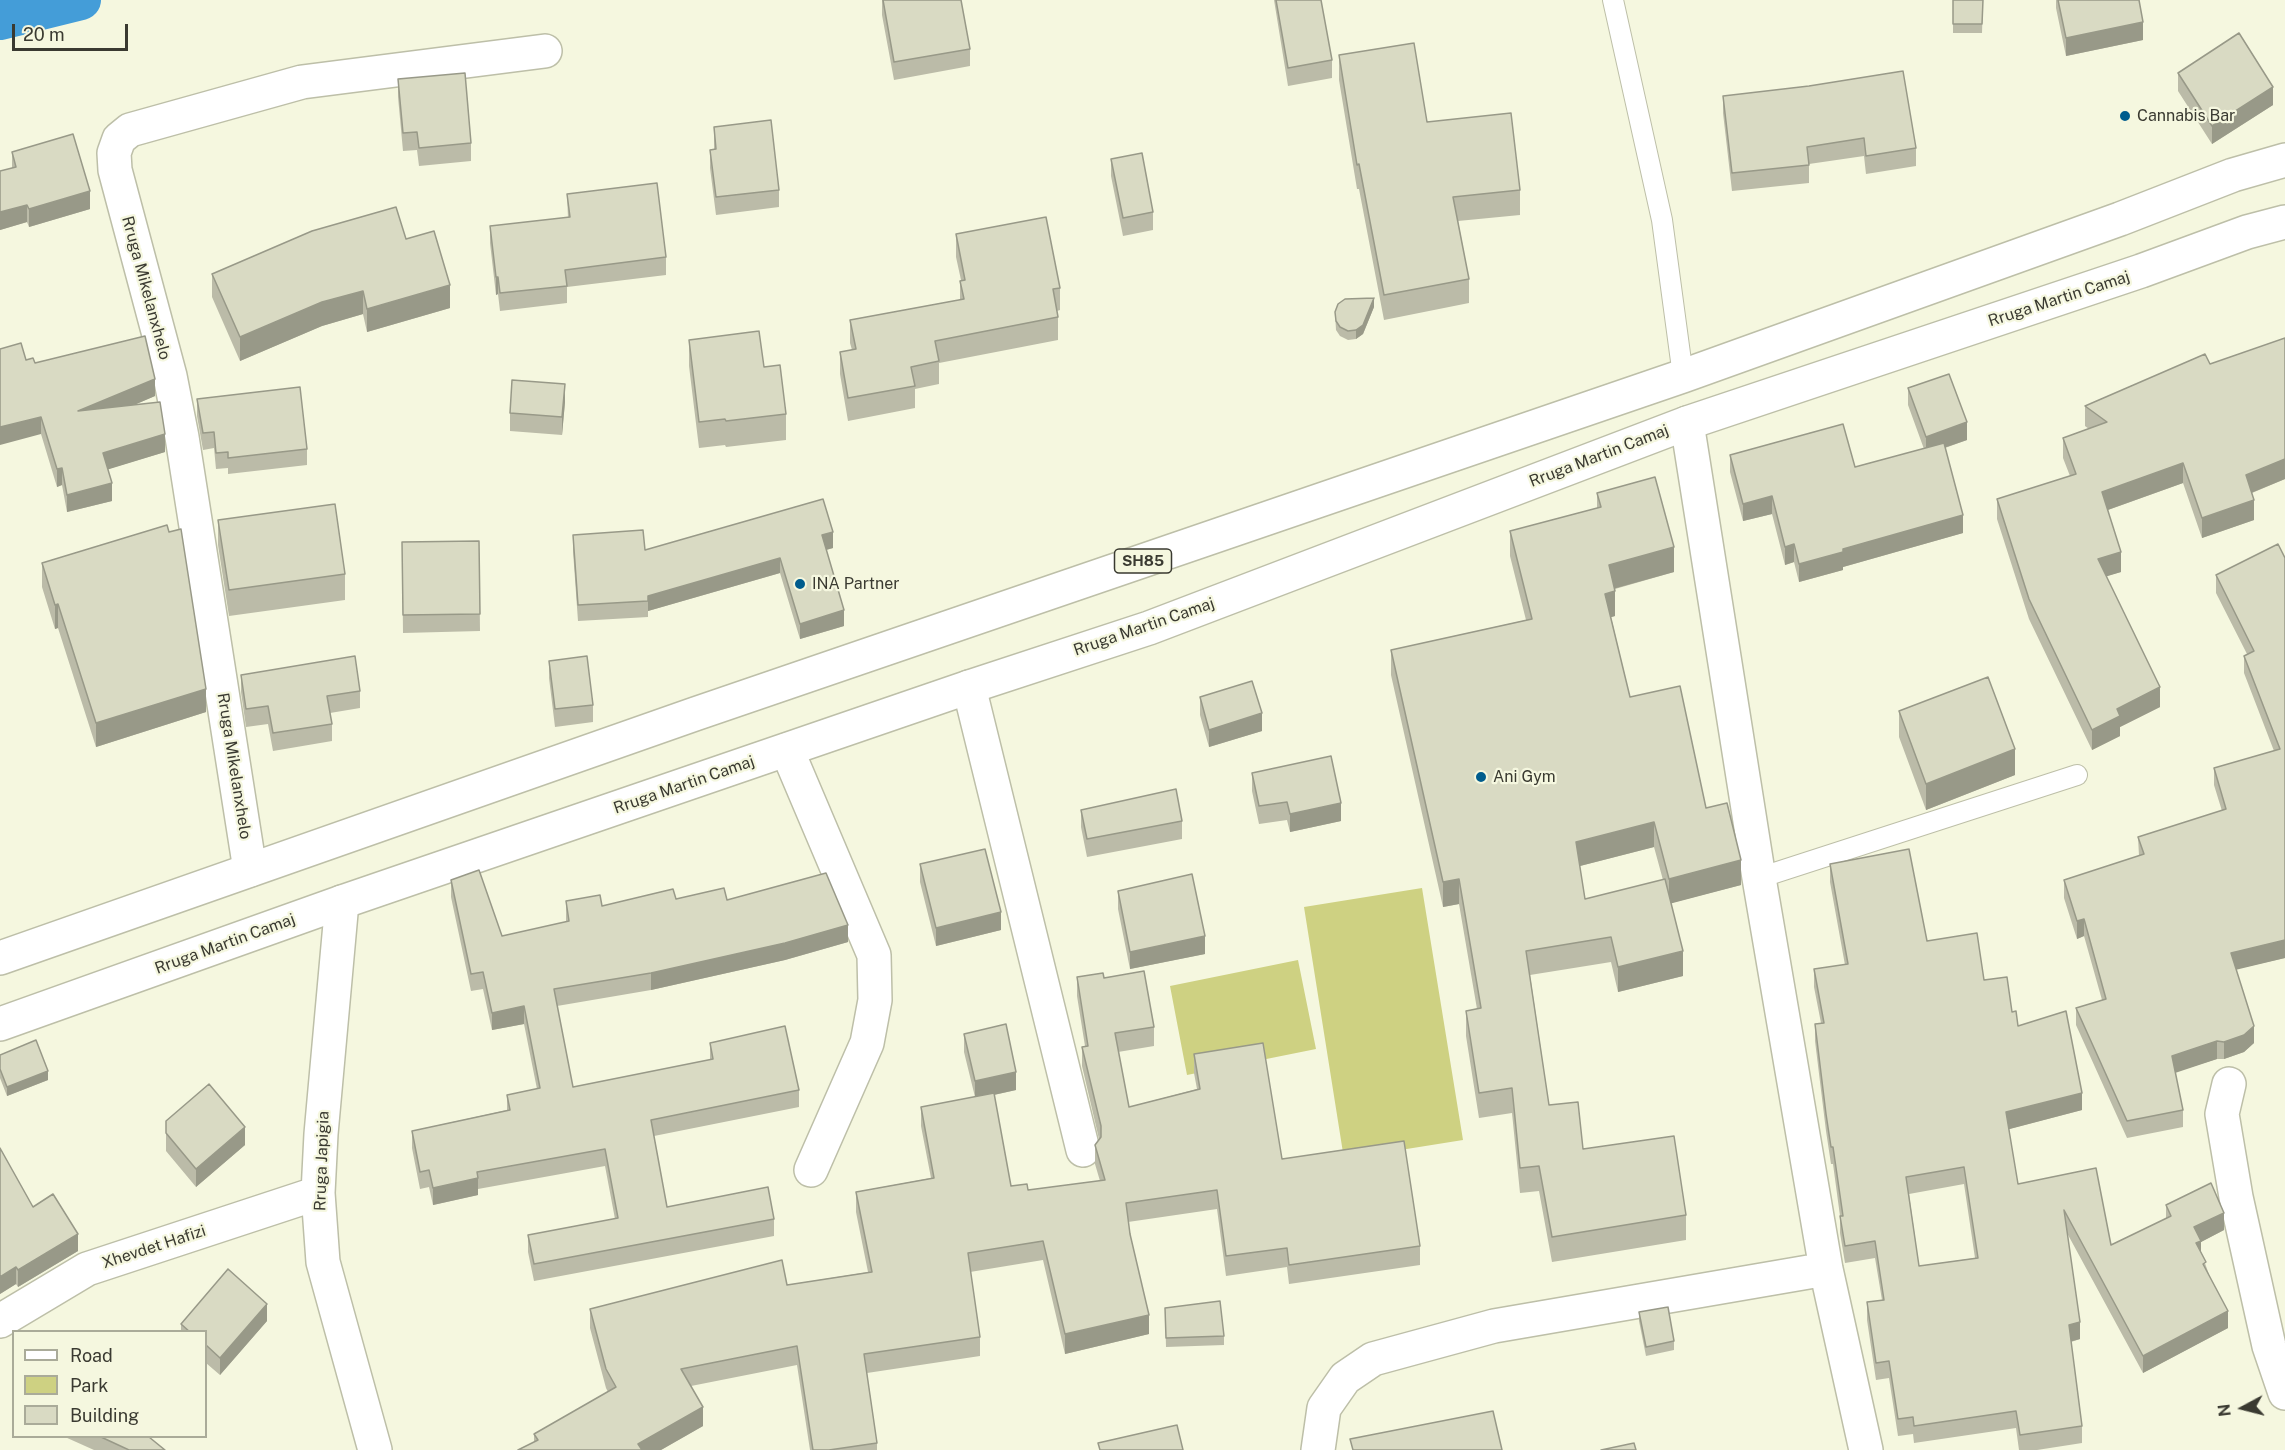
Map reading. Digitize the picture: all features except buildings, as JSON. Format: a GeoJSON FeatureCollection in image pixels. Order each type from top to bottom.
{"type":"FeatureCollection","features":[{"type":"Feature","properties":{"kind":"main road","name":"Rruga Mikelanxhelo"},"geometry":{"type":"LineString","coordinates":[[250,870],[183,437],[170,376],[115,170],[114,153],[119,139],[130,130],[291,85],[545,51]]}},
{"type":"Feature","properties":{"kind":"main road","name":"SH85"},"geometry":{"type":"LineString","coordinates":[[0,958],[695,714],[1683,376],[2120,219],[2233,175],[2285,160]]}},
{"type":"Feature","properties":{"kind":"main road","name":"Rruga Martin Camaj"},"geometry":{"type":"LineString","coordinates":[[0,1024],[342,902],[969,687],[1149,628],[1687,423],[2130,275],[2247,232],[2285,222]]}},
{"type":"Feature","properties":{"kind":"main road"},"geometry":{"type":"LineString","coordinates":[[1687,423],[1759,878],[1826,1269],[1866,1450]]}},
{"type":"Feature","properties":{"kind":"main road"},"geometry":{"type":"LineString","coordinates":[[969,687],[1083,1150]]}},
{"type":"Feature","properties":{"kind":"main road"},"geometry":{"type":"LineString","coordinates":[[787,750],[874,955],[875,1000],[867,1043],[811,1170]]}},
{"type":"Feature","properties":{"kind":"main road","name":"Rruga Japigia"},"geometry":{"type":"LineString","coordinates":[[342,902],[321,1134],[318,1193],[323,1262],[375,1450]]}},
{"type":"Feature","properties":{"kind":"main road"},"geometry":{"type":"LineString","coordinates":[[2229,1084],[2222,1114],[2236,1197],[2269,1346],[2285,1393]]}},
{"type":"Feature","properties":{"kind":"main road","name":"Xhevdet Hafizi"},"geometry":{"type":"LineString","coordinates":[[0,1321],[87,1269],[318,1193]]}},
{"type":"Feature","properties":{"kind":"main road"},"geometry":{"type":"LineString","coordinates":[[1318,1450],[1324,1408],[1345,1378],[1373,1359],[1494,1326],[1826,1269]]}},
{"type":"Feature","properties":{"kind":"lane"},"geometry":{"type":"LineString","coordinates":[[1613,0],[1662,220],[1683,376]]}},
{"type":"Feature","properties":{"kind":"lane"},"geometry":{"type":"LineString","coordinates":[[1759,878],[2077,775]]}},
{"type":"Feature","properties":{"kind":"green space"},"geometry":{"type":"Polygon","coordinates":[[[1422,888],[1463,1140],[1344,1159],[1304,907],[1422,888]]]}},
{"type":"Feature","properties":{"kind":"green space"},"geometry":{"type":"Polygon","coordinates":[[[1298,960],[1316,1049],[1187,1075],[1170,986],[1298,960]]]}},
{"type":"Feature","properties":{"kind":"waterway"},"geometry":{"type":"LineString","coordinates":[[0,20],[81,0]]}},
{"type":"Feature","properties":{"kind":"place","name":"Cannabis Bar"},"geometry":{"type":"Point","coordinates":[2125,116]}},
{"type":"Feature","properties":{"kind":"place","name":"INA Partner"},"geometry":{"type":"Point","coordinates":[800,584]}},
{"type":"Feature","properties":{"kind":"place","name":"Ani Gym"},"geometry":{"type":"Point","coordinates":[1481,777]}}]}
